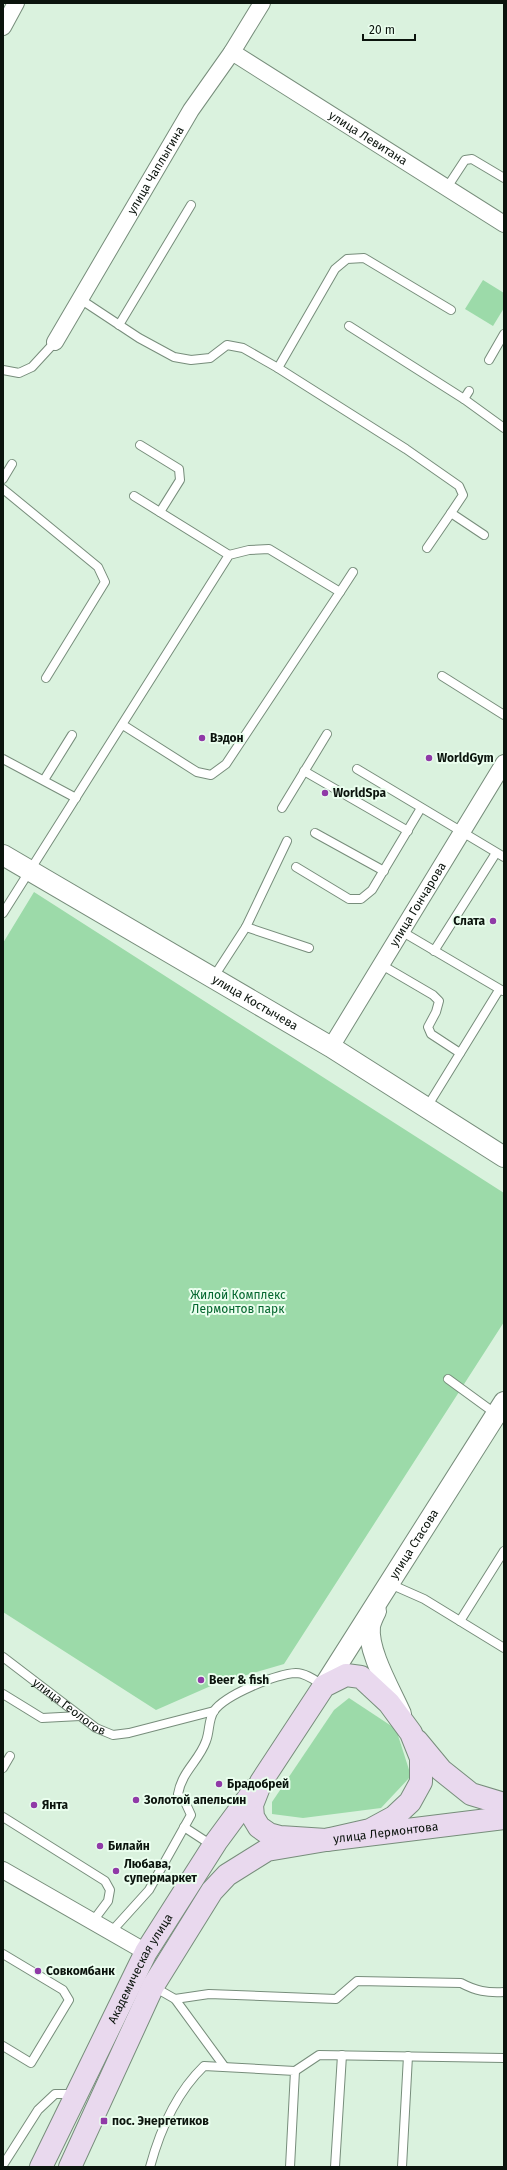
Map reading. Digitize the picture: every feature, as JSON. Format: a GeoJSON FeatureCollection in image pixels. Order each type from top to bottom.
{"type":"FeatureCollection","features":[{"type":"Feature","properties":{"kind":"main road"},"geometry":{"type":"LineString","coordinates":[[411,1733],[421,1758],[421,1782],[410,1802],[394,1817],[370,1830],[326,1840],[280,1837],[269,1834],[259,1827],[253,1817],[252,1805],[261,1782],[324,1686],[346,1675],[361,1677],[389,1704],[441,1770],[471,1794],[504,1804]]}},
{"type":"Feature","properties":{"kind":"main road","name":"Академическая улица"},"geometry":{"type":"LineString","coordinates":[[41,2167],[146,1952],[213,1846],[261,1782]]}},
{"type":"Feature","properties":{"kind":"main road","name":"улица Лермонтова"},"geometry":{"type":"LineString","coordinates":[[152,1986],[212,1891],[227,1875],[267,1850],[326,1840],[504,1818]]}},
{"type":"Feature","properties":{"kind":"main road"},"geometry":{"type":"LineString","coordinates":[[70,2167],[152,1986]]}},
{"type":"Feature","properties":{"kind":"street"},"geometry":{"type":"LineString","coordinates":[[3,27],[16,3]]}},
{"type":"Feature","properties":{"kind":"street","name":"улица Чаплыгина"},"geometry":{"type":"LineString","coordinates":[[54,342],[191,110],[232,52],[262,3]]}},
{"type":"Feature","properties":{"kind":"street","name":"улица Левитана"},"geometry":{"type":"LineString","coordinates":[[232,52],[446,189],[504,224]]}},
{"type":"Feature","properties":{"kind":"street","name":"улица Гончарова"},"geometry":{"type":"LineString","coordinates":[[331,1047],[504,762]]}},
{"type":"Feature","properties":{"kind":"street","name":"улица Костычева"},"geometry":{"type":"LineString","coordinates":[[3,855],[331,1047],[426,1109],[504,1157]]}},
{"type":"Feature","properties":{"kind":"street","name":"улица Стасова"},"geometry":{"type":"LineString","coordinates":[[324,1686],[500,1408]]}},
{"type":"Feature","properties":{"kind":"street"},"geometry":{"type":"LineString","coordinates":[[386,1589],[370,1626],[372,1647],[383,1675],[411,1733]]}},
{"type":"Feature","properties":{"kind":"street"},"geometry":{"type":"LineString","coordinates":[[3,1870],[146,1952]]}},
{"type":"Feature","properties":{"kind":"lane"},"geometry":{"type":"LineString","coordinates":[[446,189],[465,160],[472,159],[504,178]]}},
{"type":"Feature","properties":{"kind":"lane"},"geometry":{"type":"LineString","coordinates":[[119,324],[191,205]]}},
{"type":"Feature","properties":{"kind":"lane"},"geometry":{"type":"LineString","coordinates":[[278,368],[335,269],[348,259],[364,258],[451,310]]}},
{"type":"Feature","properties":{"kind":"lane"},"geometry":{"type":"LineString","coordinates":[[80,299],[174,357],[191,360],[210,358],[227,345],[243,348],[278,368],[406,449],[459,486],[463,495],[427,548]]}},
{"type":"Feature","properties":{"kind":"lane"},"geometry":{"type":"LineString","coordinates":[[349,326],[464,399],[504,428]]}},
{"type":"Feature","properties":{"kind":"lane"},"geometry":{"type":"LineString","coordinates":[[489,360],[504,334]]}},
{"type":"Feature","properties":{"kind":"lane"},"geometry":{"type":"LineString","coordinates":[[3,370],[19,373],[32,367],[54,342]]}},
{"type":"Feature","properties":{"kind":"lane"},"geometry":{"type":"LineString","coordinates":[[464,399],[469,391]]}},
{"type":"Feature","properties":{"kind":"lane"},"geometry":{"type":"LineString","coordinates":[[140,445],[179,469],[180,480],[160,512]]}},
{"type":"Feature","properties":{"kind":"lane"},"geometry":{"type":"LineString","coordinates":[[3,479],[12,464]]}},
{"type":"Feature","properties":{"kind":"lane"},"geometry":{"type":"LineString","coordinates":[[3,489],[98,567],[105,582],[46,678]]}},
{"type":"Feature","properties":{"kind":"lane"},"geometry":{"type":"LineString","coordinates":[[134,496],[229,555]]}},
{"type":"Feature","properties":{"kind":"lane"},"geometry":{"type":"LineString","coordinates":[[451,514],[484,535]]}},
{"type":"Feature","properties":{"kind":"lane"},"geometry":{"type":"LineString","coordinates":[[3,913],[229,555],[249,550],[269,549],[340,592]]}},
{"type":"Feature","properties":{"kind":"lane"},"geometry":{"type":"LineString","coordinates":[[123,725],[197,772],[211,775],[226,764],[353,572]]}},
{"type":"Feature","properties":{"kind":"lane"},"geometry":{"type":"LineString","coordinates":[[442,676],[504,715]]}},
{"type":"Feature","properties":{"kind":"lane"},"geometry":{"type":"LineString","coordinates":[[282,808],[327,734]]}},
{"type":"Feature","properties":{"kind":"lane"},"geometry":{"type":"LineString","coordinates":[[44,780],[72,735]]}},
{"type":"Feature","properties":{"kind":"lane"},"geometry":{"type":"LineString","coordinates":[[3,759],[76,798]]}},
{"type":"Feature","properties":{"kind":"lane"},"geometry":{"type":"LineString","coordinates":[[356,769],[504,857]]}},
{"type":"Feature","properties":{"kind":"lane"},"geometry":{"type":"LineString","coordinates":[[304,771],[408,831]]}},
{"type":"Feature","properties":{"kind":"lane"},"geometry":{"type":"LineString","coordinates":[[296,867],[349,898],[362,899],[372,890],[421,808]]}},
{"type":"Feature","properties":{"kind":"lane"},"geometry":{"type":"LineString","coordinates":[[315,833],[384,871]]}},
{"type":"Feature","properties":{"kind":"lane"},"geometry":{"type":"LineString","coordinates":[[213,979],[246,927],[287,841]]}},
{"type":"Feature","properties":{"kind":"lane"},"geometry":{"type":"LineString","coordinates":[[434,951],[496,853]]}},
{"type":"Feature","properties":{"kind":"lane"},"geometry":{"type":"LineString","coordinates":[[246,927],[309,948]]}},
{"type":"Feature","properties":{"kind":"lane"},"geometry":{"type":"LineString","coordinates":[[401,931],[501,991],[460,1053],[426,1109]]}},
{"type":"Feature","properties":{"kind":"lane"},"geometry":{"type":"LineString","coordinates":[[380,964],[433,995],[439,1001],[436,1012],[428,1027],[431,1034],[460,1053]]}},
{"type":"Feature","properties":{"kind":"lane"},"geometry":{"type":"LineString","coordinates":[[448,1379],[500,1408]]}},
{"type":"Feature","properties":{"kind":"lane"},"geometry":{"type":"LineString","coordinates":[[460,1621],[504,1551]]}},
{"type":"Feature","properties":{"kind":"lane"},"geometry":{"type":"LineString","coordinates":[[386,1589],[424,1599],[504,1648]]}},
{"type":"Feature","properties":{"kind":"lane","name":"улица Геологов"},"geometry":{"type":"LineString","coordinates":[[3,1657],[96,1728],[114,1734],[129,1733],[214,1711]]}},
{"type":"Feature","properties":{"kind":"lane"},"geometry":{"type":"LineString","coordinates":[[111,1932],[149,1890],[191,1815],[186,1804],[178,1794],[180,1781],[207,1740],[208,1726],[214,1711],[226,1700],[278,1677],[297,1673],[309,1677],[324,1686]]}},
{"type":"Feature","properties":{"kind":"lane"},"geometry":{"type":"LineString","coordinates":[[3,1694],[42,1718],[80,1716]]}},
{"type":"Feature","properties":{"kind":"lane"},"geometry":{"type":"LineString","coordinates":[[3,1768],[10,1756]]}},
{"type":"Feature","properties":{"kind":"lane"},"geometry":{"type":"LineString","coordinates":[[3,1817],[105,1881],[110,1890],[108,1901],[93,1921]]}},
{"type":"Feature","properties":{"kind":"lane"},"geometry":{"type":"LineString","coordinates":[[184,1827],[213,1846]]}},
{"type":"Feature","properties":{"kind":"lane"},"geometry":{"type":"LineString","coordinates":[[3,1954],[63,1990],[68,2000],[31,2063],[3,2046]]}},
{"type":"Feature","properties":{"kind":"lane"},"geometry":{"type":"LineString","coordinates":[[175,2000],[209,1994],[336,1998],[357,1981],[461,1982],[485,1993],[504,1992]]}},
{"type":"Feature","properties":{"kind":"lane"},"geometry":{"type":"LineString","coordinates":[[152,1986],[175,2000],[224,2066]]}},
{"type":"Feature","properties":{"kind":"lane"},"geometry":{"type":"LineString","coordinates":[[150,2167],[157,2141],[190,2079],[204,2066],[295,2071],[319,2055],[504,2058]]}},
{"type":"Feature","properties":{"kind":"lane"},"geometry":{"type":"LineString","coordinates":[[335,2167],[342,2055]]}},
{"type":"Feature","properties":{"kind":"lane"},"geometry":{"type":"LineString","coordinates":[[402,2167],[408,2056]]}},
{"type":"Feature","properties":{"kind":"lane"},"geometry":{"type":"LineString","coordinates":[[290,2167],[295,2071]]}},
{"type":"Feature","properties":{"kind":"lane"},"geometry":{"type":"LineString","coordinates":[[3,2165],[19,2138],[43,2106],[55,2094],[77,2094]]}},
{"type":"Feature","properties":{"kind":"green space"},"geometry":{"type":"Polygon","coordinates":[[[483,280],[504,293],[504,308],[493,326],[465,309],[483,280]]]}},
{"type":"Feature","properties":{"kind":"green space","name":"Жилой Комплекс Лермонтов парк"},"geometry":{"type":"Polygon","coordinates":[[[34,892],[504,1193],[504,1322],[284,1664],[213,1685],[156,1710],[3,1612],[3,943],[34,892]]]}},
{"type":"Feature","properties":{"kind":"green space"},"geometry":{"type":"Polygon","coordinates":[[[349,1698],[396,1729],[411,1776],[381,1808],[303,1818],[272,1814],[272,1802],[334,1710],[349,1698]]]}},
{"type":"Feature","properties":{"kind":"place","name":"Вэдон"},"geometry":{"type":"Point","coordinates":[202,738]}},
{"type":"Feature","properties":{"kind":"place","name":"WorldGym"},"geometry":{"type":"Point","coordinates":[429,758]}},
{"type":"Feature","properties":{"kind":"place","name":"WorldSpa"},"geometry":{"type":"Point","coordinates":[325,793]}},
{"type":"Feature","properties":{"kind":"place","name":"Слата"},"geometry":{"type":"Point","coordinates":[493,921]}},
{"type":"Feature","properties":{"kind":"place","name":"Beer & fish"},"geometry":{"type":"Point","coordinates":[201,1680]}},
{"type":"Feature","properties":{"kind":"place","name":"Брадобрей"},"geometry":{"type":"Point","coordinates":[219,1784]}},
{"type":"Feature","properties":{"kind":"place","name":"Золотой апельсин"},"geometry":{"type":"Point","coordinates":[136,1800]}},
{"type":"Feature","properties":{"kind":"place","name":"Янта"},"geometry":{"type":"Point","coordinates":[34,1805]}},
{"type":"Feature","properties":{"kind":"place","name":"Билайн"},"geometry":{"type":"Point","coordinates":[100,1846]}},
{"type":"Feature","properties":{"kind":"place","name":"Любава, супермаркет"},"geometry":{"type":"Point","coordinates":[116,1871]}},
{"type":"Feature","properties":{"kind":"place","name":"Совкомбанк"},"geometry":{"type":"Point","coordinates":[38,1971]}},
{"type":"Feature","properties":{"kind":"place","name":"пос. Энергетиков"},"geometry":{"type":"Point","coordinates":[104,2121]}}]}
